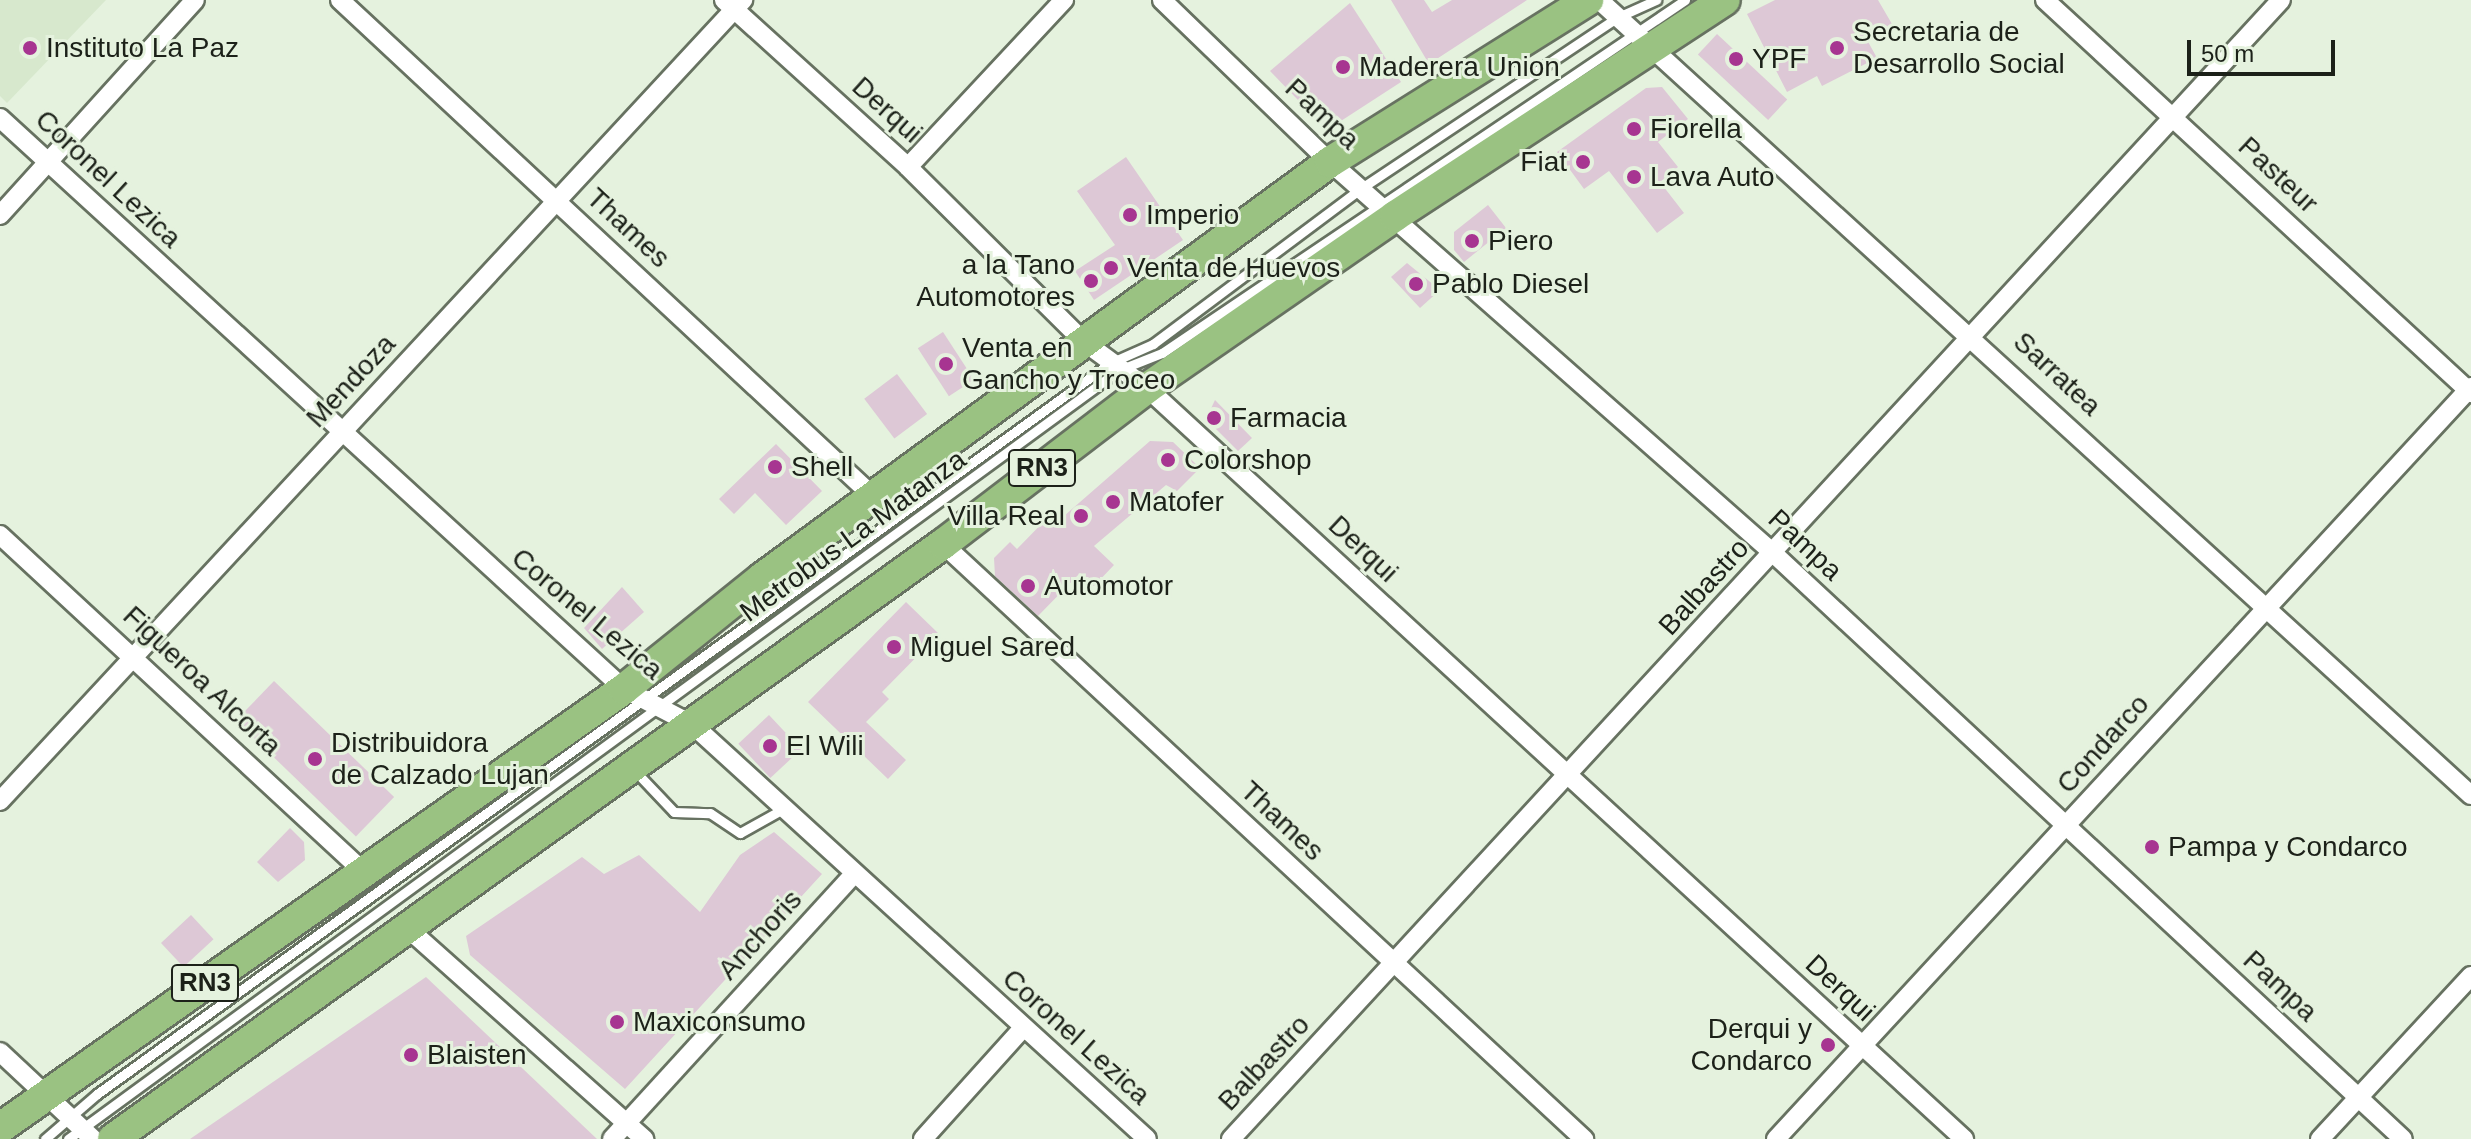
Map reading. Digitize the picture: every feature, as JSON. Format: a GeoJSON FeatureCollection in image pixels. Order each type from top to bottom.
{"type":"FeatureCollection","features":[{"type":"Feature","properties":{"kind":"highway","name":"RN3"},"geometry":{"type":"LineString","coordinates":[[0,1128],[363,871],[634,695],[762,578],[1330,162],[1588,0]]}},
{"type":"Feature","properties":{"kind":"highway","name":"RN3"},"geometry":{"type":"LineString","coordinates":[[113,1139],[404,925],[693,725],[943,544],[1386,210],[1634,31],[1725,0]]}},
{"type":"Feature","properties":{"kind":"street"},"geometry":{"type":"LineString","coordinates":[[0,215],[195,0]]}},
{"type":"Feature","properties":{"kind":"street","name":"Thames"},"geometry":{"type":"LineString","coordinates":[[340,0],[875,498]]}},
{"type":"Feature","properties":{"kind":"street"},"geometry":{"type":"LineString","coordinates":[[908,167],[1064,0]]}},
{"type":"Feature","properties":{"kind":"street","name":"Pampa"},"geometry":{"type":"LineString","coordinates":[[1162,0],[1330,162],[1773,553],[2403,1139]]}},
{"type":"Feature","properties":{"kind":"street","name":"Sarratea"},"geometry":{"type":"LineString","coordinates":[[1599,0],[1975,337],[2471,795]]}},
{"type":"Feature","properties":{"kind":"street","name":"Pasteur"},"geometry":{"type":"LineString","coordinates":[[2045,0],[2470,390]]}},
{"type":"Feature","properties":{"kind":"street","name":"Balbastro"},"geometry":{"type":"LineString","coordinates":[[1231,1139],[1975,337],[2281,0]]}},
{"type":"Feature","properties":{"kind":"street","name":"Mendoza"},"geometry":{"type":"LineString","coordinates":[[0,801],[342,433],[734,3]]}},
{"type":"Feature","properties":{"kind":"street","name":"Derqui"},"geometry":{"type":"LineString","coordinates":[[734,3],[908,167],[1083,341],[1114,367],[1147,388],[1964,1139]]}},
{"type":"Feature","properties":{"kind":"street","name":"Coronel Lezica"},"geometry":{"type":"LineString","coordinates":[[0,118],[342,433],[634,695],[693,725],[853,875],[1147,1139]]}},
{"type":"Feature","properties":{"kind":"street","name":"Condarco"},"geometry":{"type":"LineString","coordinates":[[1776,1139],[2266,606],[2470,390]]}},
{"type":"Feature","properties":{"kind":"street","name":"Figueroa Alcorta"},"geometry":{"type":"LineString","coordinates":[[0,535],[363,871]]}},
{"type":"Feature","properties":{"kind":"street","name":"Thames"},"geometry":{"type":"LineString","coordinates":[[943,544],[1584,1139]]}},
{"type":"Feature","properties":{"kind":"street","name":"Anchoris"},"geometry":{"type":"LineString","coordinates":[[612,1139],[853,875]]}},
{"type":"Feature","properties":{"kind":"street"},"geometry":{"type":"LineString","coordinates":[[404,925],[644,1139]]}},
{"type":"Feature","properties":{"kind":"street"},"geometry":{"type":"LineString","coordinates":[[2320,1139],[2471,976]]}},
{"type":"Feature","properties":{"kind":"street"},"geometry":{"type":"LineString","coordinates":[[923,1139],[1023,1028]]}},
{"type":"Feature","properties":{"kind":"street"},"geometry":{"type":"LineString","coordinates":[[0,1052],[48,1095],[79,1131]]}},
{"type":"Feature","properties":{"kind":"lane","name":"Metrobus La Matanza"},"geometry":{"type":"LineString","coordinates":[[1634,31],[1656,0]]}},
{"type":"Feature","properties":{"kind":"lane","name":"Metrobus La Matanza"},"geometry":{"type":"LineString","coordinates":[[79,1131],[97,1094],[634,695],[1114,367],[1163,338],[1360,189],[1685,0]]}},
{"type":"Feature","properties":{"kind":"lane","name":"Metrobus La Matanza"},"geometry":{"type":"LineString","coordinates":[[45,1139],[79,1131],[661,710],[697,675],[1114,367],[1162,353],[1386,210]]}},
{"type":"Feature","properties":{"kind":"lane"},"geometry":{"type":"LineString","coordinates":[[631,766],[674,812],[710,813],[740,833],[783,809]]}},
{"type":"Feature","properties":{"kind":"shaded area","name":"Instituto La Paz"},"geometry":{"type":"Polygon","coordinates":[[[0,0],[106,0],[7,103],[0,96],[0,0]]]}},
{"type":"Feature","properties":{"kind":"building"},"geometry":{"type":"Polygon","coordinates":[[[1391,0],[1424,0],[1432,12],[1452,0],[1527,0],[1429,64],[1391,0]]]}},
{"type":"Feature","properties":{"kind":"building"},"geometry":{"type":"Polygon","coordinates":[[[1775,0],[1878,0],[1892,24],[1866,38],[1877,58],[1822,86],[1817,76],[1787,92],[1747,14],[1775,0]]]}},
{"type":"Feature","properties":{"kind":"building"},"geometry":{"type":"Polygon","coordinates":[[[1350,3],[1401,82],[1327,130],[1270,71],[1350,3]]]}},
{"type":"Feature","properties":{"kind":"building"},"geometry":{"type":"Polygon","coordinates":[[[1717,34],[1787,99],[1768,120],[1698,54],[1717,34]]]}},
{"type":"Feature","properties":{"kind":"building"},"geometry":{"type":"Polygon","coordinates":[[[1662,87],[1688,119],[1658,142],[1678,167],[1660,182],[1684,213],[1657,233],[1609,171],[1584,189],[1557,152],[1646,88],[1662,87]]]}},
{"type":"Feature","properties":{"kind":"building","name":"Imperio"},"geometry":{"type":"Polygon","coordinates":[[[1126,157],[1183,240],[1094,300],[1075,271],[1115,245],[1077,191],[1126,157]]]}},
{"type":"Feature","properties":{"kind":"building","name":"Piero"},"geometry":{"type":"Polygon","coordinates":[[[1488,205],[1506,228],[1464,262],[1454,250],[1454,232],[1488,205]]]}},
{"type":"Feature","properties":{"kind":"building","name":"Pablo Diesel"},"geometry":{"type":"Polygon","coordinates":[[[1407,263],[1440,290],[1420,308],[1391,277],[1407,263]]]}},
{"type":"Feature","properties":{"kind":"building","name":"Venta en Gancho y Troceo"},"geometry":{"type":"Polygon","coordinates":[[[943,332],[974,380],[949,396],[918,348],[943,332]]]}},
{"type":"Feature","properties":{"kind":"building"},"geometry":{"type":"Polygon","coordinates":[[[897,374],[927,414],[894,439],[864,399],[897,374]]]}},
{"type":"Feature","properties":{"kind":"building"},"geometry":{"type":"Polygon","coordinates":[[[1215,400],[1252,438],[1238,451],[1206,419],[1215,400]]]}},
{"type":"Feature","properties":{"kind":"building"},"geometry":{"type":"Polygon","coordinates":[[[1150,441],[1173,442],[1200,468],[1177,491],[1166,485],[1094,546],[1114,565],[1094,586],[1080,573],[1038,616],[995,576],[994,558],[1010,542],[1017,549],[1056,509],[1064,516],[1150,441]]]}},
{"type":"Feature","properties":{"kind":"building","name":"Shell"},"geometry":{"type":"Polygon","coordinates":[[[776,444],[822,491],[786,525],[755,493],[734,514],[719,499],[776,444]]]}},
{"type":"Feature","properties":{"kind":"building"},"geometry":{"type":"Polygon","coordinates":[[[622,587],[644,612],[602,649],[584,628],[622,587]]]}},
{"type":"Feature","properties":{"kind":"building"},"geometry":{"type":"Polygon","coordinates":[[[906,602],[939,634],[882,692],[889,699],[866,722],[906,760],[888,779],[808,702],[906,602]]]}},
{"type":"Feature","properties":{"kind":"building","name":"Distribuidora de Calzado Lujan"},"geometry":{"type":"Polygon","coordinates":[[[274,681],[394,797],[356,837],[236,721],[274,681]]]}},
{"type":"Feature","properties":{"kind":"building","name":"El Wili"},"geometry":{"type":"Polygon","coordinates":[[[769,715],[801,749],[770,778],[738,744],[769,715]]]}},
{"type":"Feature","properties":{"kind":"building"},"geometry":{"type":"Polygon","coordinates":[[[290,828],[304,842],[305,860],[278,882],[257,862],[290,828]]]}},
{"type":"Feature","properties":{"kind":"building","name":"Maxiconsumo"},"geometry":{"type":"Polygon","coordinates":[[[774,832],[822,874],[625,1089],[470,955],[466,936],[582,857],[604,874],[639,855],[700,912],[740,855],[774,832]]]}},
{"type":"Feature","properties":{"kind":"building"},"geometry":{"type":"Polygon","coordinates":[[[191,915],[214,939],[184,967],[161,943],[191,915]]]}},
{"type":"Feature","properties":{"kind":"building","name":"Blaisten"},"geometry":{"type":"Polygon","coordinates":[[[426,977],[597,1139],[190,1139],[426,977]]]}},
{"type":"Feature","properties":{"kind":"place","name":"Instituto La Paz"},"geometry":{"type":"Point","coordinates":[30,48]}},
{"type":"Feature","properties":{"kind":"place","name":"Secretaria de Desarrollo Social"},"geometry":{"type":"Point","coordinates":[1837,48]}},
{"type":"Feature","properties":{"kind":"place","name":"YPF"},"geometry":{"type":"Point","coordinates":[1736,59]}},
{"type":"Feature","properties":{"kind":"place","name":"Maderera Union"},"geometry":{"type":"Point","coordinates":[1343,67]}},
{"type":"Feature","properties":{"kind":"place","name":"Fiorella"},"geometry":{"type":"Point","coordinates":[1634,129]}},
{"type":"Feature","properties":{"kind":"place","name":"Fiat"},"geometry":{"type":"Point","coordinates":[1583,162]}},
{"type":"Feature","properties":{"kind":"place","name":"Lava Auto"},"geometry":{"type":"Point","coordinates":[1634,177]}},
{"type":"Feature","properties":{"kind":"place","name":"Imperio"},"geometry":{"type":"Point","coordinates":[1130,215]}},
{"type":"Feature","properties":{"kind":"place","name":"Piero"},"geometry":{"type":"Point","coordinates":[1472,241]}},
{"type":"Feature","properties":{"kind":"place","name":"Venta de Huevos"},"geometry":{"type":"Point","coordinates":[1111,268]}},
{"type":"Feature","properties":{"kind":"place","name":"a la Tano Automotores"},"geometry":{"type":"Point","coordinates":[1091,281]}},
{"type":"Feature","properties":{"kind":"place","name":"Pablo Diesel"},"geometry":{"type":"Point","coordinates":[1416,284]}},
{"type":"Feature","properties":{"kind":"place","name":"Venta en Gancho y Troceo"},"geometry":{"type":"Point","coordinates":[946,364]}},
{"type":"Feature","properties":{"kind":"place","name":"Farmacia"},"geometry":{"type":"Point","coordinates":[1214,418]}},
{"type":"Feature","properties":{"kind":"place","name":"Colorshop"},"geometry":{"type":"Point","coordinates":[1168,460]}},
{"type":"Feature","properties":{"kind":"place","name":"Shell"},"geometry":{"type":"Point","coordinates":[775,467]}},
{"type":"Feature","properties":{"kind":"place","name":"Matofer"},"geometry":{"type":"Point","coordinates":[1113,502]}},
{"type":"Feature","properties":{"kind":"place","name":"Villa Real"},"geometry":{"type":"Point","coordinates":[1081,516]}},
{"type":"Feature","properties":{"kind":"place","name":"Automotor"},"geometry":{"type":"Point","coordinates":[1028,586]}},
{"type":"Feature","properties":{"kind":"place","name":"Miguel Sared"},"geometry":{"type":"Point","coordinates":[894,647]}},
{"type":"Feature","properties":{"kind":"place","name":"El Wili"},"geometry":{"type":"Point","coordinates":[770,746]}},
{"type":"Feature","properties":{"kind":"place","name":"Distribuidora de Calzado Lujan"},"geometry":{"type":"Point","coordinates":[315,759]}},
{"type":"Feature","properties":{"kind":"place","name":"Pampa y Condarco"},"geometry":{"type":"Point","coordinates":[2152,847]}},
{"type":"Feature","properties":{"kind":"place","name":"Maxiconsumo"},"geometry":{"type":"Point","coordinates":[617,1022]}},
{"type":"Feature","properties":{"kind":"place","name":"Derqui y Condarco"},"geometry":{"type":"Point","coordinates":[1828,1045]}},
{"type":"Feature","properties":{"kind":"place","name":"Blaisten"},"geometry":{"type":"Point","coordinates":[411,1055]}}]}
